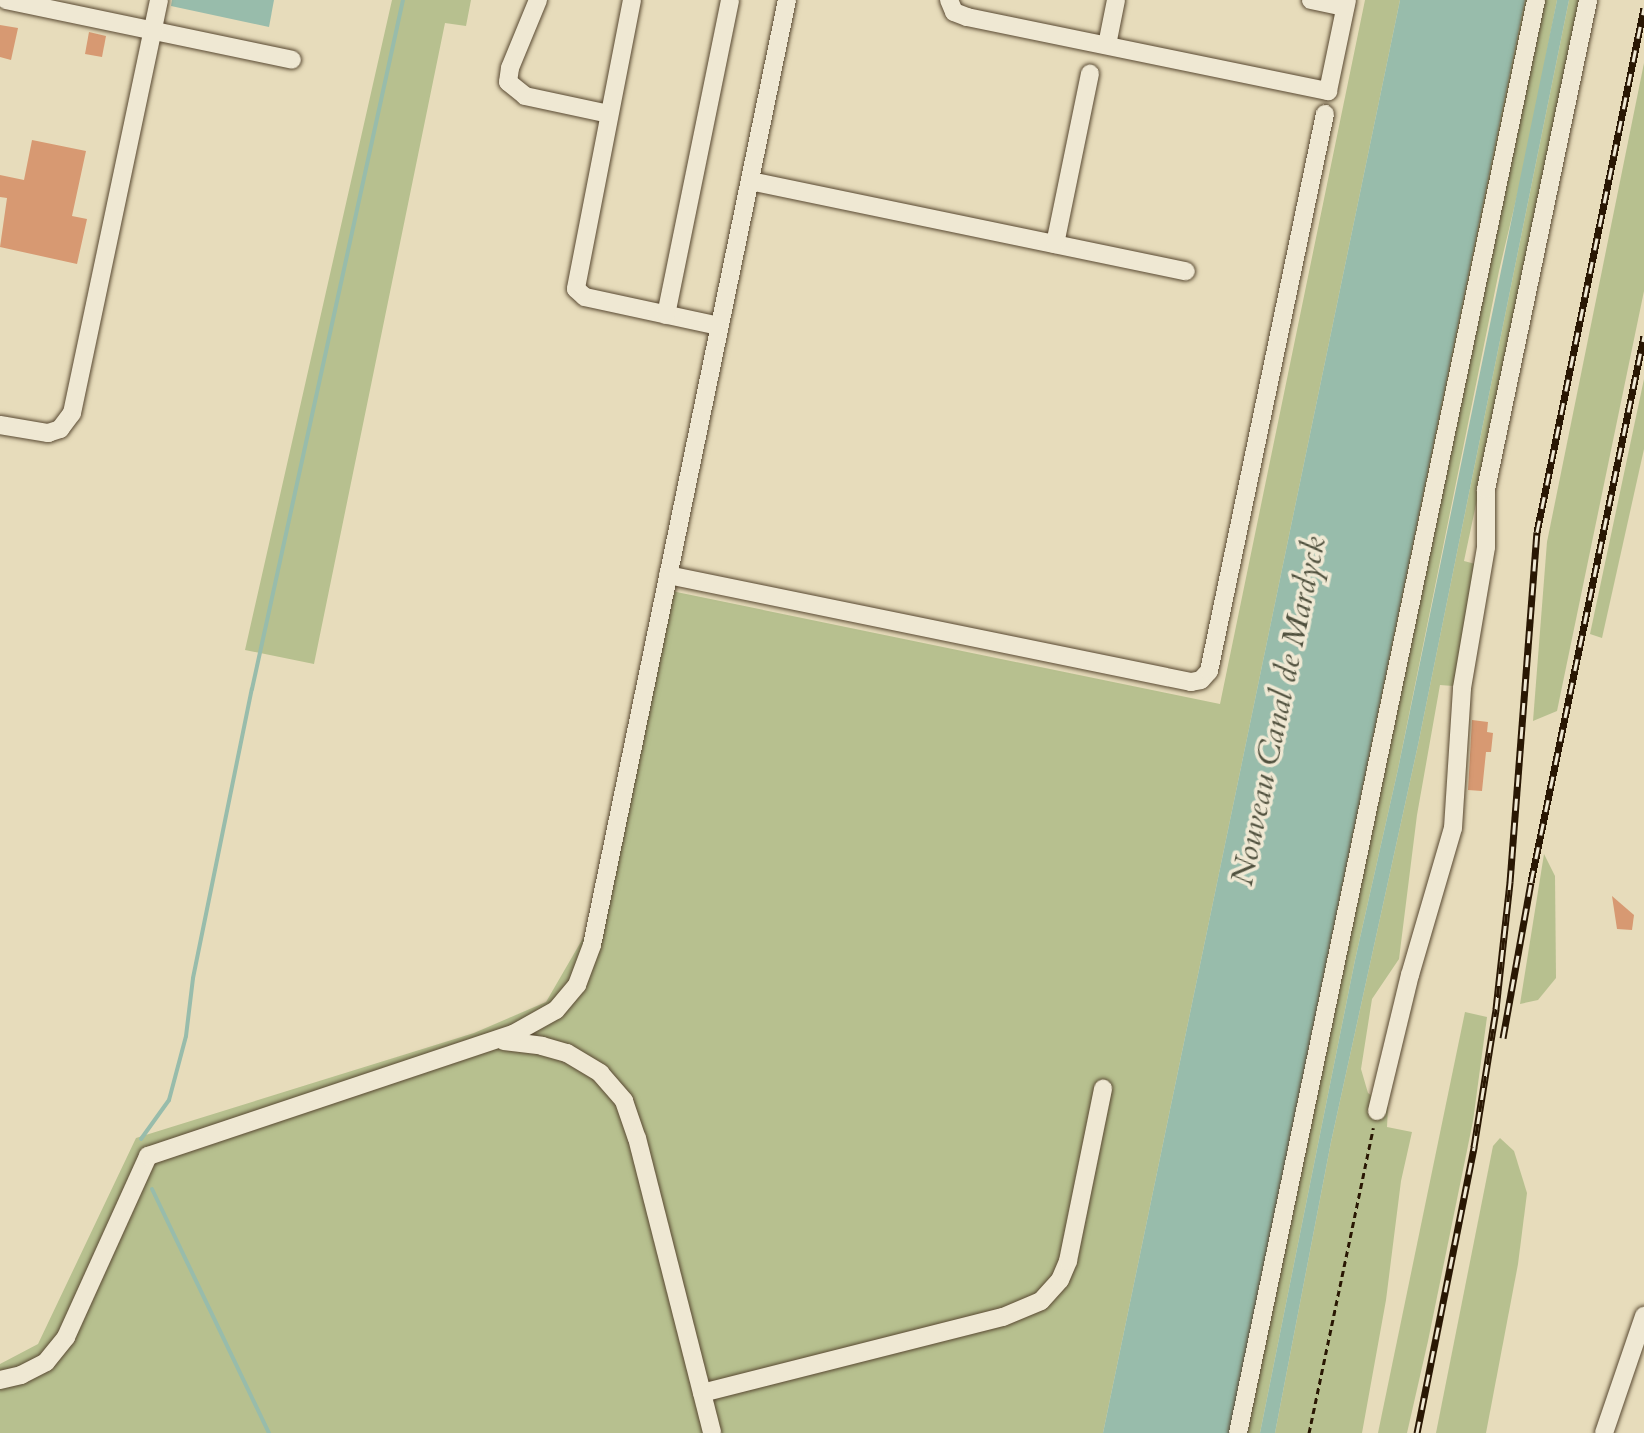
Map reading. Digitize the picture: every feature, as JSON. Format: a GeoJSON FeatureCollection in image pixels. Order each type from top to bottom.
{"type":"FeatureCollection","features":[{"type":"Feature","properties":{"kind":"street"},"geometry":{"type":"LineString","coordinates":[[6,0],[292,60]]}},
{"type":"Feature","properties":{"kind":"street"},"geometry":{"type":"LineString","coordinates":[[0,425],[48,433],[60,429],[72,413],[159,0]]}},
{"type":"Feature","properties":{"kind":"street"},"geometry":{"type":"LineString","coordinates":[[538,0],[508,82],[525,96],[609,114]]}},
{"type":"Feature","properties":{"kind":"street"},"geometry":{"type":"LineString","coordinates":[[632,0],[576,289],[585,297],[719,326]]}},
{"type":"Feature","properties":{"kind":"street"},"geometry":{"type":"LineString","coordinates":[[666,315],[730,0]]}},
{"type":"Feature","properties":{"kind":"street"},"geometry":{"type":"LineString","coordinates":[[0,1380],[21,1375],[46,1362],[66,1337],[148,1156],[497,1040],[536,1024],[571,994],[587,961],[787,0]]}},
{"type":"Feature","properties":{"kind":"street"},"geometry":{"type":"LineString","coordinates":[[949,0],[954,12],[967,17],[1328,91],[1346,4],[1315,0]]}},
{"type":"Feature","properties":{"kind":"street"},"geometry":{"type":"LineString","coordinates":[[1107,45],[1116,0]]}},
{"type":"Feature","properties":{"kind":"street"},"geometry":{"type":"LineString","coordinates":[[1238,1433],[1536,0]]}},
{"type":"Feature","properties":{"kind":"street"},"geometry":{"type":"LineString","coordinates":[[1377,1111],[1410,975],[1453,828],[1462,688],[1486,547],[1486,489],[1588,0]]}},
{"type":"Feature","properties":{"kind":"street"},"geometry":{"type":"LineString","coordinates":[[1055,244],[1090,74]]}},
{"type":"Feature","properties":{"kind":"street"},"geometry":{"type":"LineString","coordinates":[[666,582],[1191,682],[1201,680],[1209,671],[1325,114]]}},
{"type":"Feature","properties":{"kind":"street"},"geometry":{"type":"LineString","coordinates":[[750,181],[1186,271]]}},
{"type":"Feature","properties":{"kind":"street"},"geometry":{"type":"LineString","coordinates":[[497,1040],[567,1053],[600,1073],[624,1101],[637,1138],[712,1433]]}},
{"type":"Feature","properties":{"kind":"street"},"geometry":{"type":"LineString","coordinates":[[702,1393],[1003,1317],[1041,1301],[1060,1280],[1068,1261],[1103,1089]]}},
{"type":"Feature","properties":{"kind":"street"},"geometry":{"type":"LineString","coordinates":[[1604,1433],[1644,1316]]}},
{"type":"Feature","properties":{"kind":"path"},"geometry":{"type":"LineString","coordinates":[[1309,1433],[1377,1111]]}},
{"type":"Feature","properties":{"kind":"shaded area"},"geometry":{"type":"Polygon","coordinates":[[[392,0],[471,0],[466,26],[445,23],[314,664],[245,650],[392,0]]]}},
{"type":"Feature","properties":{"kind":"shaded area"},"geometry":{"type":"Polygon","coordinates":[[[1365,0],[1400,0],[1103,1433],[0,1433],[0,1364],[38,1344],[136,1138],[474,1033],[546,1002],[586,933],[657,588],[1220,704],[1365,0]]]}},
{"type":"Feature","properties":{"kind":"shaded area"},"geometry":{"type":"Polygon","coordinates":[[[1525,0],[1557,0],[1526,158],[1499,271],[1398,769],[1355,960],[1260,1433],[1229,1433],[1525,0]]]}},
{"type":"Feature","properties":{"kind":"shaded area"},"geometry":{"type":"Polygon","coordinates":[[[1569,0],[1583,0],[1464,561],[1479,565],[1453,686],[1440,685],[1417,815],[1399,959],[1372,999],[1361,1069],[1368,1093],[1388,1107],[1387,1127],[1412,1132],[1401,1181],[1386,1300],[1362,1433],[1275,1433],[1331,1142],[1418,745],[1569,0]]]}},
{"type":"Feature","properties":{"kind":"shaded area"},"geometry":{"type":"Polygon","coordinates":[[[1644,63],[1644,291],[1557,711],[1533,721],[1547,542],[1644,63]]]}},
{"type":"Feature","properties":{"kind":"shaded area"},"geometry":{"type":"Polygon","coordinates":[[[1644,379],[1644,449],[1602,638],[1590,634],[1644,379]]]}},
{"type":"Feature","properties":{"kind":"shaded area"},"geometry":{"type":"Polygon","coordinates":[[[1544,854],[1555,876],[1556,978],[1538,1000],[1520,1004],[1544,854]]]}},
{"type":"Feature","properties":{"kind":"shaded area"},"geometry":{"type":"Polygon","coordinates":[[[1465,1012],[1487,1017],[1473,1121],[1428,1341],[1407,1433],[1378,1433],[1465,1012]]]}},
{"type":"Feature","properties":{"kind":"shaded area"},"geometry":{"type":"Polygon","coordinates":[[[1500,1138],[1514,1151],[1527,1193],[1518,1264],[1486,1433],[1436,1433],[1493,1146],[1500,1138]]]}},
{"type":"Feature","properties":{"kind":"water"},"geometry":{"type":"Polygon","coordinates":[[[172,0],[274,0],[269,27],[171,6],[172,0]]]}},
{"type":"Feature","properties":{"kind":"water","name":"Nouveau Canal de Mardyck"},"geometry":{"type":"Polygon","coordinates":[[[1400,0],[1525,0],[1229,1433],[1103,1433],[1400,0]]]}},
{"type":"Feature","properties":{"kind":"water"},"geometry":{"type":"Polygon","coordinates":[[[1557,0],[1569,0],[1418,745],[1331,1142],[1275,1433],[1260,1433],[1355,960],[1398,769],[1557,0]]]}},
{"type":"Feature","properties":{"kind":"building"},"geometry":{"type":"Polygon","coordinates":[[[0,25],[18,28],[11,60],[0,57],[0,25]]]}},
{"type":"Feature","properties":{"kind":"building"},"geometry":{"type":"Polygon","coordinates":[[[89,32],[106,36],[102,57],[85,54],[89,32]]]}},
{"type":"Feature","properties":{"kind":"building"},"geometry":{"type":"Polygon","coordinates":[[[32,140],[86,151],[72,216],[87,219],[77,264],[0,247],[7,198],[0,197],[0,175],[24,180],[32,140]]]}},
{"type":"Feature","properties":{"kind":"building"},"geometry":{"type":"Polygon","coordinates":[[[1472,720],[1488,722],[1487,732],[1493,733],[1491,752],[1486,752],[1482,791],[1468,790],[1472,720]]]}},
{"type":"Feature","properties":{"kind":"building"},"geometry":{"type":"Polygon","coordinates":[[[1612,896],[1634,915],[1632,930],[1617,929],[1612,896]]]}},
{"type":"Feature","properties":{"kind":"waterway"},"geometry":{"type":"LineString","coordinates":[[141,1139],[169,1100],[186,1036],[193,978],[252,689],[403,0]]}},
{"type":"Feature","properties":{"kind":"waterway"},"geometry":{"type":"LineString","coordinates":[[152,1189],[269,1433]]}},
{"type":"Feature","properties":{"kind":"railway"},"geometry":{"type":"LineString","coordinates":[[1417,1433],[1474,1147],[1496,1009],[1510,882],[1537,532],[1644,8]]}},
{"type":"Feature","properties":{"kind":"railway"},"geometry":{"type":"LineString","coordinates":[[1503,1038],[1531,882],[1644,336]]}}]}
